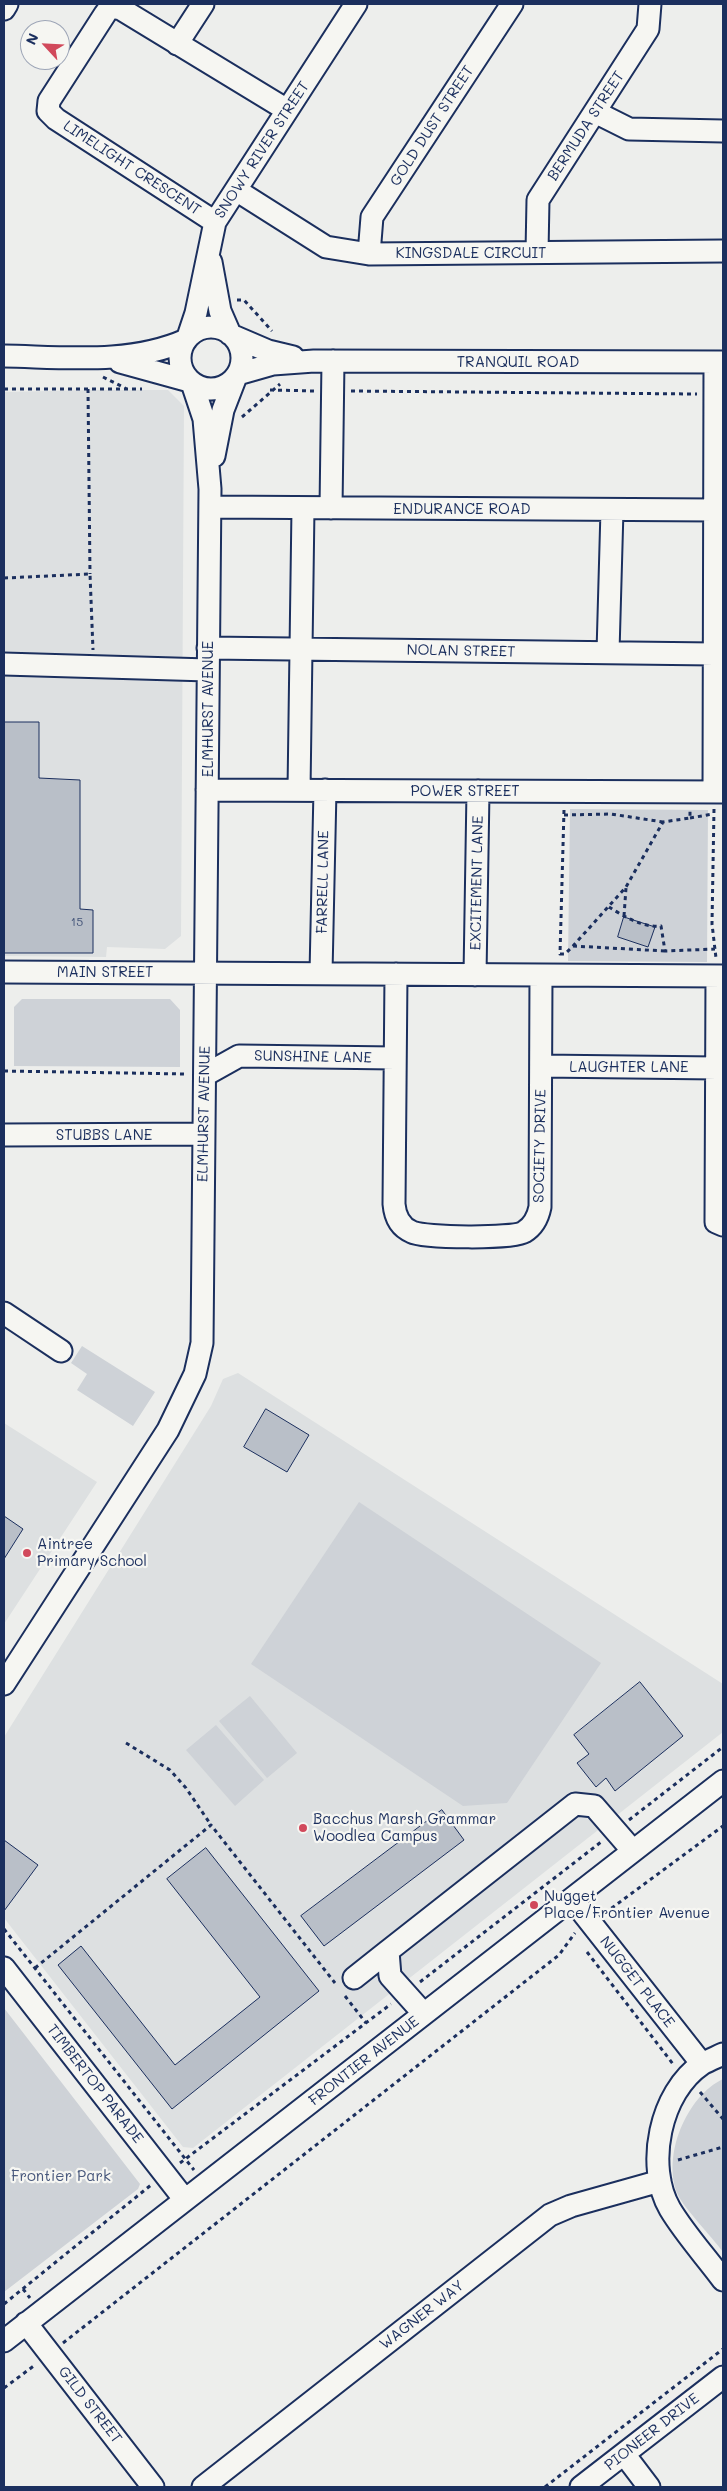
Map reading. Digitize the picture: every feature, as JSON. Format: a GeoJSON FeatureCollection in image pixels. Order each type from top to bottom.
{"type":"FeatureCollection","features":[{"type":"Feature","properties":{"kind":"street"},"geometry":{"type":"LineString","coordinates":[[4,8],[7,4]]}},
{"type":"Feature","properties":{"kind":"street"},"geometry":{"type":"LineString","coordinates":[[177,44],[203,4]]}},
{"type":"Feature","properties":{"kind":"street","name":"SNOWY RIVER STREET"},"geometry":{"type":"LineString","coordinates":[[187,339],[196,313],[215,222],[356,4]]}},
{"type":"Feature","properties":{"kind":"street","name":"GOLD DUST STREET"},"geometry":{"type":"LineString","coordinates":[[369,254],[372,217],[512,4]]}},
{"type":"Feature","properties":{"kind":"street","name":"BERMUDA STREET"},"geometry":{"type":"LineString","coordinates":[[537,252],[538,200],[648,29],[650,4]]}},
{"type":"Feature","properties":{"kind":"street","name":"LIMELIGHT CRESCENT"},"geometry":{"type":"LineString","coordinates":[[215,222],[56,119],[48,111],[49,101],[110,8],[121,9],[287,110]]}},
{"type":"Feature","properties":{"kind":"street"},"geometry":{"type":"LineString","coordinates":[[595,112],[628,130],[723,131]]}},
{"type":"Feature","properties":{"kind":"street","name":"KINGSDALE CIRCUIT"},"geometry":{"type":"LineString","coordinates":[[236,190],[326,247],[369,254],[723,251]]}},
{"type":"Feature","properties":{"kind":"street"},"geometry":{"type":"LineString","coordinates":[[209,253],[220,311],[241,350],[242,366],[236,376]]}},
{"type":"Feature","properties":{"kind":"street"},"geometry":{"type":"LineString","coordinates":[[4,356],[93,357],[130,355],[164,350],[187,339],[200,329],[208,327],[217,328],[268,351],[323,361]]}},
{"type":"Feature","properties":{"kind":"street"},"geometry":{"type":"LineString","coordinates":[[187,339],[181,350],[180,361],[183,372],[191,382]]}},
{"type":"Feature","properties":{"kind":"street"},"geometry":{"type":"LineString","coordinates":[[93,357],[135,364],[191,382],[200,388],[219,388],[236,376],[273,364],[323,361]]}},
{"type":"Feature","properties":{"kind":"street"},"geometry":{"type":"LineString","coordinates":[[323,361],[332,391],[331,508]]}},
{"type":"Feature","properties":{"kind":"street","name":"TRANQUIL ROAD"},"geometry":{"type":"LineString","coordinates":[[323,361],[719,362]]}},
{"type":"Feature","properties":{"kind":"street"},"geometry":{"type":"LineString","coordinates":[[718,792],[714,654],[715,394],[719,362]]}},
{"type":"Feature","properties":{"kind":"street","name":"ELMHURST AVENUE"},"geometry":{"type":"LineString","coordinates":[[210,498],[223,410],[236,376]]}},
{"type":"Feature","properties":{"kind":"street","name":"ELMHURST AVENUE"},"geometry":{"type":"LineString","coordinates":[[4,1684],[168,1430],[195,1374],[202,1343],[210,498],[204,419],[191,382]]}},
{"type":"Feature","properties":{"kind":"street","name":"ENDURANCE ROAD"},"geometry":{"type":"LineString","coordinates":[[210,498],[303,508],[715,510]]}},
{"type":"Feature","properties":{"kind":"street"},"geometry":{"type":"LineString","coordinates":[[299,790],[303,508]]}},
{"type":"Feature","properties":{"kind":"street"},"geometry":{"type":"LineString","coordinates":[[608,652],[612,510]]}},
{"type":"Feature","properties":{"kind":"street","name":"NOLAN STREET"},"geometry":{"type":"LineString","coordinates":[[208,648],[714,654]]}},
{"type":"Feature","properties":{"kind":"street"},"geometry":{"type":"LineString","coordinates":[[4,664],[208,670]]}},
{"type":"Feature","properties":{"kind":"street","name":"POWER STREET"},"geometry":{"type":"LineString","coordinates":[[207,790],[718,792]]}},
{"type":"Feature","properties":{"kind":"street","name":"FARRELL LANE"},"geometry":{"type":"LineString","coordinates":[[321,973],[325,790]]}},
{"type":"Feature","properties":{"kind":"street","name":"EXCITEMENT LANE"},"geometry":{"type":"LineString","coordinates":[[475,974],[478,791]]}},
{"type":"Feature","properties":{"kind":"street","name":"MAIN STREET"},"geometry":{"type":"LineString","coordinates":[[4,972],[720,976]]}},
{"type":"Feature","properties":{"kind":"street","name":"SOCIETY DRIVE"},"geometry":{"type":"LineString","coordinates":[[396,974],[395,1210],[404,1227],[418,1235],[509,1236],[524,1232],[535,1221],[540,1207],[541,975]]}},
{"type":"Feature","properties":{"kind":"street"},"geometry":{"type":"LineString","coordinates":[[720,976],[717,1068],[716,1222],[723,1225]]}},
{"type":"Feature","properties":{"kind":"street","name":"SUNSHINE LANE"},"geometry":{"type":"LineString","coordinates":[[205,1075],[239,1056],[395,1058]]}},
{"type":"Feature","properties":{"kind":"street","name":"LAUGHTER LANE"},"geometry":{"type":"LineString","coordinates":[[541,1066],[717,1068]]}},
{"type":"Feature","properties":{"kind":"street","name":"STUBBS LANE"},"geometry":{"type":"LineString","coordinates":[[4,1135],[204,1134]]}},
{"type":"Feature","properties":{"kind":"street"},"geometry":{"type":"LineString","coordinates":[[4,1313],[61,1351]]}},
{"type":"Feature","properties":{"kind":"street","name":"FRONTIER AVENUE"},"geometry":{"type":"LineString","coordinates":[[4,2341],[723,1781]]}},
{"type":"Feature","properties":{"kind":"street"},"geometry":{"type":"LineString","coordinates":[[344,1985],[575,1804],[594,1806],[634,1851]]}},
{"type":"Feature","properties":{"kind":"street","name":"NUGGET PLACE"},"geometry":{"type":"LineString","coordinates":[[572,1899],[702,2064]]}},
{"type":"Feature","properties":{"kind":"street"},"geometry":{"type":"LineString","coordinates":[[388,1951],[390,1976],[424,2014]]}},
{"type":"Feature","properties":{"kind":"street","name":"TIMBERTOP PARADE"},"geometry":{"type":"LineString","coordinates":[[4,1968],[185,2200]]}},
{"type":"Feature","properties":{"kind":"street"},"geometry":{"type":"LineString","coordinates":[[723,2054],[702,2064],[682,2084],[669,2107],[660,2132],[659,2174],[670,2209],[723,2280]]}},
{"type":"Feature","properties":{"kind":"street","name":"WAGNER WAY"},"geometry":{"type":"LineString","coordinates":[[203,2487],[550,2215],[659,2174]]}},
{"type":"Feature","properties":{"kind":"street","name":"GILD STREET"},"geometry":{"type":"LineString","coordinates":[[26,2324],[153,2487]]}},
{"type":"Feature","properties":{"kind":"street","name":"PIONEER DRIVE"},"geometry":{"type":"LineString","coordinates":[[581,2487],[723,2378]]}},
{"type":"Feature","properties":{"kind":"street"},"geometry":{"type":"LineString","coordinates":[[624,2454],[650,2487]]}},
{"type":"Feature","properties":{"kind":"path"},"geometry":{"type":"LineString","coordinates":[[242,418],[270,390],[285,380]]}},
{"type":"Feature","properties":{"kind":"path"},"geometry":{"type":"LineString","coordinates":[[4,389],[148,389]]}},
{"type":"Feature","properties":{"kind":"path"},"geometry":{"type":"LineString","coordinates":[[88,389],[90,574],[94,667]]}},
{"type":"Feature","properties":{"kind":"path"},"geometry":{"type":"LineString","coordinates":[[270,390],[715,394]]}},
{"type":"Feature","properties":{"kind":"path"},"geometry":{"type":"LineString","coordinates":[[4,578],[90,574]]}},
{"type":"Feature","properties":{"kind":"path"},"geometry":{"type":"LineString","coordinates":[[564,792],[560,954],[565,954],[626,887],[663,822]]}},
{"type":"Feature","properties":{"kind":"path"},"geometry":{"type":"LineString","coordinates":[[718,792],[714,814],[712,924],[714,949],[720,976]]}},
{"type":"Feature","properties":{"kind":"path"},"geometry":{"type":"LineString","coordinates":[[690,809],[690,818]]}},
{"type":"Feature","properties":{"kind":"path"},"geometry":{"type":"LineString","coordinates":[[564,815],[611,814],[663,822],[714,814]]}},
{"type":"Feature","properties":{"kind":"path"},"geometry":{"type":"LineString","coordinates":[[624,917],[626,887]]}},
{"type":"Feature","properties":{"kind":"path"},"geometry":{"type":"LineString","coordinates":[[609,907],[624,917],[655,927],[661,926],[665,951]]}},
{"type":"Feature","properties":{"kind":"path"},"geometry":{"type":"LineString","coordinates":[[572,946],[665,951],[714,949]]}},
{"type":"Feature","properties":{"kind":"path"},"geometry":{"type":"LineString","coordinates":[[4,1070],[205,1075]]}},
{"type":"Feature","properties":{"kind":"path"},"geometry":{"type":"LineString","coordinates":[[126,1743],[170,1770],[186,1788],[211,1825],[344,1985],[366,2023]]}},
{"type":"Feature","properties":{"kind":"path"},"geometry":{"type":"LineString","coordinates":[[4,2304],[185,2159],[406,1993],[723,1747]]}},
{"type":"Feature","properties":{"kind":"path"},"geometry":{"type":"LineString","coordinates":[[35,1968],[211,1825]]}},
{"type":"Feature","properties":{"kind":"path"},"geometry":{"type":"LineString","coordinates":[[4,2388],[559,1955],[573,1934],[591,1923],[723,1826]]}},
{"type":"Feature","properties":{"kind":"path"},"geometry":{"type":"LineString","coordinates":[[4,1929],[206,2184]]}},
{"type":"Feature","properties":{"kind":"path"},"geometry":{"type":"LineString","coordinates":[[659,2174],[723,2147]]}},
{"type":"Feature","properties":{"kind":"path"},"geometry":{"type":"LineString","coordinates":[[545,2487],[723,2349]]}},
{"type":"Feature","properties":{"kind":"shaded area"},"geometry":{"type":"Polygon","coordinates":[[[168,390],[184,406],[181,936],[165,949],[107,947],[106,957],[4,956],[4,392],[168,390]]]}},
{"type":"Feature","properties":{"kind":"shaded area","name":"Bacchus Marsh Grammar Woodlea Campus"},"geometry":{"type":"Polygon","coordinates":[[[238,1373],[723,1684],[723,1732],[193,2148],[183,2147],[4,1918],[4,1737],[211,1406],[223,1379],[238,1373]]]}},
{"type":"Feature","properties":{"kind":"shaded area","name":"Aintree Primary School"},"geometry":{"type":"Polygon","coordinates":[[[4,1423],[97,1482],[4,1624],[4,1423]]]}},
{"type":"Feature","properties":{"kind":"green space"},"geometry":{"type":"Polygon","coordinates":[[[570,809],[708,810],[707,962],[568,961],[570,809]]]}},
{"type":"Feature","properties":{"kind":"green space"},"geometry":{"type":"Polygon","coordinates":[[[22,999],[170,999],[180,1010],[180,1067],[14,1066],[14,1007],[22,999]]]}},
{"type":"Feature","properties":{"kind":"green space"},"geometry":{"type":"Polygon","coordinates":[[[82,1346],[155,1392],[133,1426],[77,1390],[87,1374],[71,1363],[82,1346]]]}},
{"type":"Feature","properties":{"kind":"green space"},"geometry":{"type":"Polygon","coordinates":[[[359,1502],[601,1663],[507,1803],[463,1806],[251,1664],[359,1502]]]}},
{"type":"Feature","properties":{"kind":"green space"},"geometry":{"type":"Polygon","coordinates":[[[250,1696],[297,1753],[267,1778],[219,1721],[250,1696]]]}},
{"type":"Feature","properties":{"kind":"green space"},"geometry":{"type":"Polygon","coordinates":[[[216,1725],[264,1780],[235,1806],[186,1750],[216,1725]]]}},
{"type":"Feature","properties":{"kind":"green space","name":"Frontier Park"},"geometry":{"type":"Polygon","coordinates":[[[4,2008],[140,2184],[138,2189],[4,2292],[4,2008]]]}},
{"type":"Feature","properties":{"kind":"green space"},"geometry":{"type":"Polygon","coordinates":[[[723,2079],[723,2252],[678,2195],[674,2180],[673,2163],[675,2146],[688,2113],[710,2087],[723,2079]]]}},
{"type":"Feature","properties":{"kind":"building"},"geometry":{"type":"Polygon","coordinates":[[[4,722],[39,722],[39,778],[80,780],[80,909],[93,910],[93,953],[4,953],[4,722]]]}},
{"type":"Feature","properties":{"kind":"building"},"geometry":{"type":"Polygon","coordinates":[[[624,917],[655,927],[648,947],[618,937],[624,917]]]}},
{"type":"Feature","properties":{"kind":"building"},"geometry":{"type":"Polygon","coordinates":[[[266,1409],[309,1435],[287,1472],[244,1447],[266,1409]]]}},
{"type":"Feature","properties":{"kind":"building"},"geometry":{"type":"Polygon","coordinates":[[[4,1516],[23,1529],[4,1559],[4,1516]]]}},
{"type":"Feature","properties":{"kind":"building"},"geometry":{"type":"Polygon","coordinates":[[[640,1682],[683,1736],[615,1791],[606,1778],[596,1787],[577,1763],[589,1754],[574,1735],[640,1682]]]}},
{"type":"Feature","properties":{"kind":"building"},"geometry":{"type":"Polygon","coordinates":[[[442,1810],[464,1840],[324,1946],[301,1916],[442,1810]]]}},
{"type":"Feature","properties":{"kind":"building"},"geometry":{"type":"Polygon","coordinates":[[[4,1840],[38,1865],[4,1911],[4,1840]]]}},
{"type":"Feature","properties":{"kind":"building"},"geometry":{"type":"Polygon","coordinates":[[[206,1848],[319,1991],[172,2109],[58,1965],[81,1946],[175,2065],[260,1997],[167,1879],[206,1848]]]}},
{"type":"Feature","properties":{"kind":"place","name":"Aintree Primary School"},"geometry":{"type":"Point","coordinates":[27,1553]}},
{"type":"Feature","properties":{"kind":"place","name":"Bacchus Marsh Grammar Woodlea Campus"},"geometry":{"type":"Point","coordinates":[303,1828]}},
{"type":"Feature","properties":{"kind":"place","name":"Nugget Place/Frontier Avenue"},"geometry":{"type":"Point","coordinates":[534,1905]}}]}
